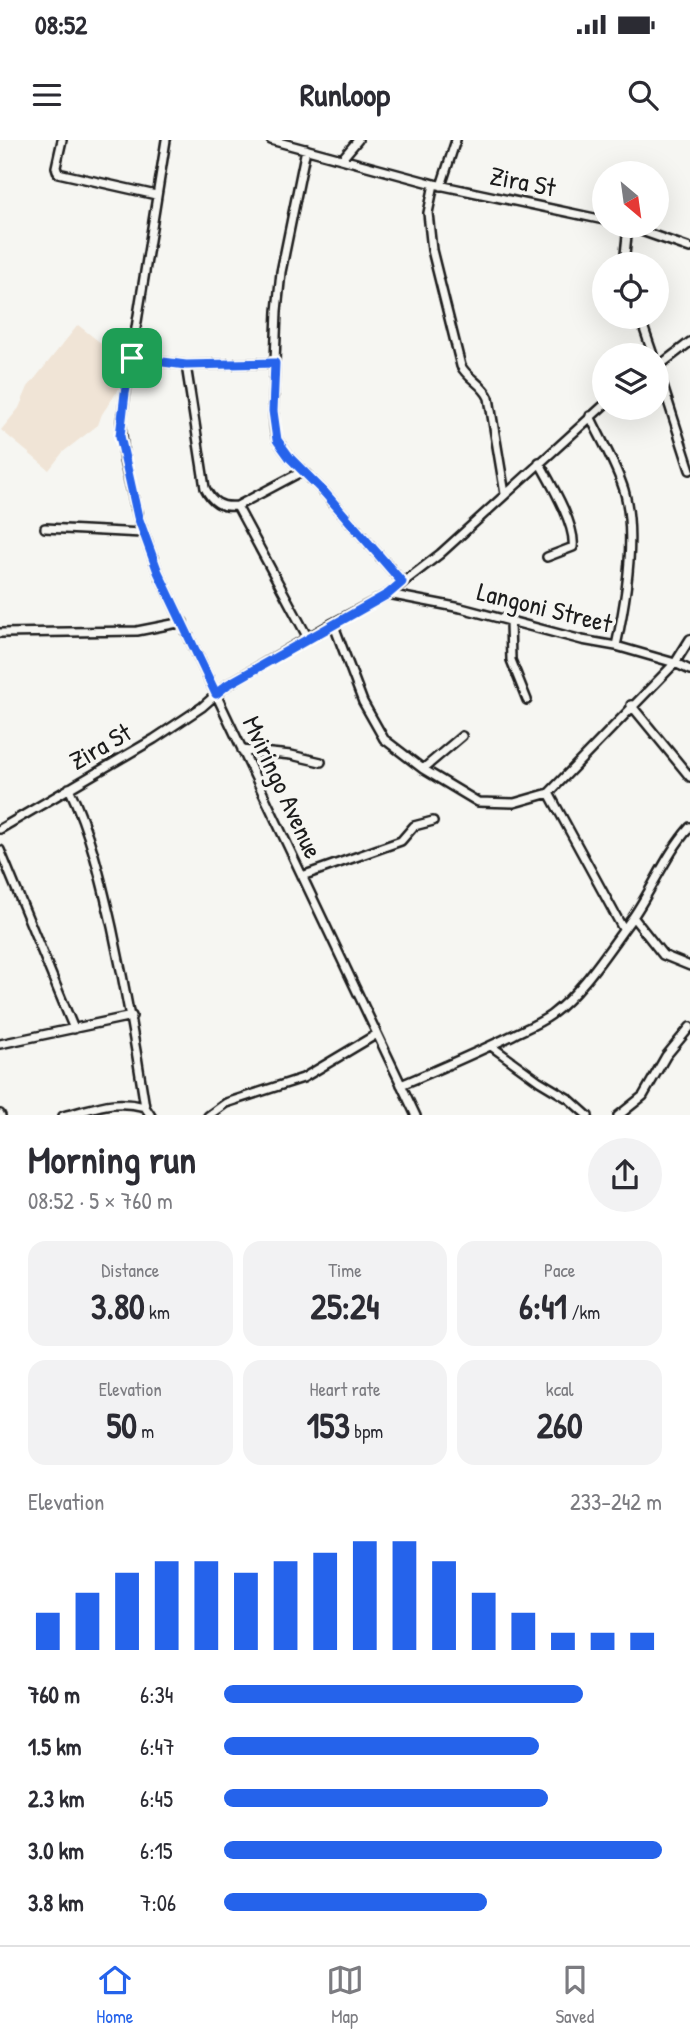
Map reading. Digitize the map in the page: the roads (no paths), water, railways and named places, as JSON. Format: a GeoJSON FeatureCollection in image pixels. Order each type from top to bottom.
{"type":"FeatureCollection","features":[{"type":"Feature","properties":{"kind":"street"},"geometry":{"type":"LineString","coordinates":[[62,140],[56,167],[58,173],[156,195]]}},
{"type":"Feature","properties":{"kind":"street","name":"Mviringo Avenue"},"geometry":{"type":"LineString","coordinates":[[166,140],[120,436],[142,533],[158,572],[416,1115]]}},
{"type":"Feature","properties":{"kind":"street","name":"Zira St"},"geometry":{"type":"LineString","coordinates":[[272,140],[437,185],[592,217]]}},
{"type":"Feature","properties":{"kind":"street"},"geometry":{"type":"LineString","coordinates":[[342,159],[358,140]]}},
{"type":"Feature","properties":{"kind":"street"},"geometry":{"type":"LineString","coordinates":[[456,140],[428,213],[432,250],[461,366],[465,373],[485,390],[489,398],[505,494]]}},
{"type":"Feature","properties":{"kind":"street"},"geometry":{"type":"LineString","coordinates":[[306,149],[281,272],[276,311],[273,411],[275,431],[282,447],[402,582]]}},
{"type":"Feature","properties":{"kind":"street"},"geometry":{"type":"LineString","coordinates":[[661,238],[690,248]]}},
{"type":"Feature","properties":{"kind":"street"},"geometry":{"type":"LineString","coordinates":[[669,357],[690,342]]}},
{"type":"Feature","properties":{"kind":"street"},"geometry":{"type":"LineString","coordinates":[[132,358],[186,365],[275,363]]}},
{"type":"Feature","properties":{"kind":"street"},"geometry":{"type":"LineString","coordinates":[[186,365],[205,488],[210,498],[219,505],[237,506],[303,471]]}},
{"type":"Feature","properties":{"kind":"street"},"geometry":{"type":"LineString","coordinates":[[669,404],[690,470]]}},
{"type":"Feature","properties":{"kind":"street"},"geometry":{"type":"LineString","coordinates":[[590,416],[617,470],[626,499],[627,595],[616,646]]}},
{"type":"Feature","properties":{"kind":"street","name":"Zira St"},"geometry":{"type":"LineString","coordinates":[[0,829],[154,739],[202,707],[227,685],[388,594],[440,554],[590,416]]}},
{"type":"Feature","properties":{"kind":"street"},"geometry":{"type":"LineString","coordinates":[[539,462],[567,519],[574,542],[573,547],[547,557]]}},
{"type":"Feature","properties":{"kind":"street"},"geometry":{"type":"LineString","coordinates":[[237,506],[308,638]]}},
{"type":"Feature","properties":{"kind":"street"},"geometry":{"type":"LineString","coordinates":[[45,528],[142,533]]}},
{"type":"Feature","properties":{"kind":"street","name":"Langoni Street"},"geometry":{"type":"LineString","coordinates":[[388,594],[461,608],[582,640],[616,646],[690,670]]}},
{"type":"Feature","properties":{"kind":"street"},"geometry":{"type":"LineString","coordinates":[[510,621],[511,660],[527,700]]}},
{"type":"Feature","properties":{"kind":"street"},"geometry":{"type":"LineString","coordinates":[[0,633],[136,631],[183,622]]}},
{"type":"Feature","properties":{"kind":"street"},"geometry":{"type":"LineString","coordinates":[[333,623],[363,702],[384,740],[423,769],[478,802],[514,803],[549,793],[674,663],[690,639]]}},
{"type":"Feature","properties":{"kind":"street"},"geometry":{"type":"LineString","coordinates":[[631,705],[690,776]]}},
{"type":"Feature","properties":{"kind":"street"},"geometry":{"type":"LineString","coordinates":[[423,769],[462,736]]}},
{"type":"Feature","properties":{"kind":"street"},"geometry":{"type":"LineString","coordinates":[[242,750],[291,755],[321,762]]}},
{"type":"Feature","properties":{"kind":"street"},"geometry":{"type":"LineString","coordinates":[[69,788],[93,848],[132,1016],[145,1107],[151,1115]]}},
{"type":"Feature","properties":{"kind":"street"},"geometry":{"type":"LineString","coordinates":[[549,793],[623,929]]}},
{"type":"Feature","properties":{"kind":"street"},"geometry":{"type":"LineString","coordinates":[[302,876],[390,845],[405,838],[414,826],[433,821]]}},
{"type":"Feature","properties":{"kind":"street"},"geometry":{"type":"LineString","coordinates":[[401,1085],[491,1046],[549,1017],[584,982],[633,917],[653,888],[676,844],[690,827]]}},
{"type":"Feature","properties":{"kind":"street"},"geometry":{"type":"LineString","coordinates":[[0,850],[74,1029]]}},
{"type":"Feature","properties":{"kind":"street"},"geometry":{"type":"LineString","coordinates":[[633,917],[663,954],[690,966]]}},
{"type":"Feature","properties":{"kind":"street"},"geometry":{"type":"LineString","coordinates":[[0,1044],[132,1016]]}},
{"type":"Feature","properties":{"kind":"street"},"geometry":{"type":"LineString","coordinates":[[618,1115],[643,1096],[666,1056],[690,1027]]}},
{"type":"Feature","properties":{"kind":"street"},"geometry":{"type":"LineString","coordinates":[[208,1115],[226,1103],[303,1078],[377,1034]]}},
{"type":"Feature","properties":{"kind":"street"},"geometry":{"type":"LineString","coordinates":[[491,1046],[538,1082],[569,1099],[589,1115]]}},
{"type":"Feature","properties":{"kind":"street"},"geometry":{"type":"LineString","coordinates":[[63,1115],[113,1102],[128,1102],[145,1107]]}}]}
